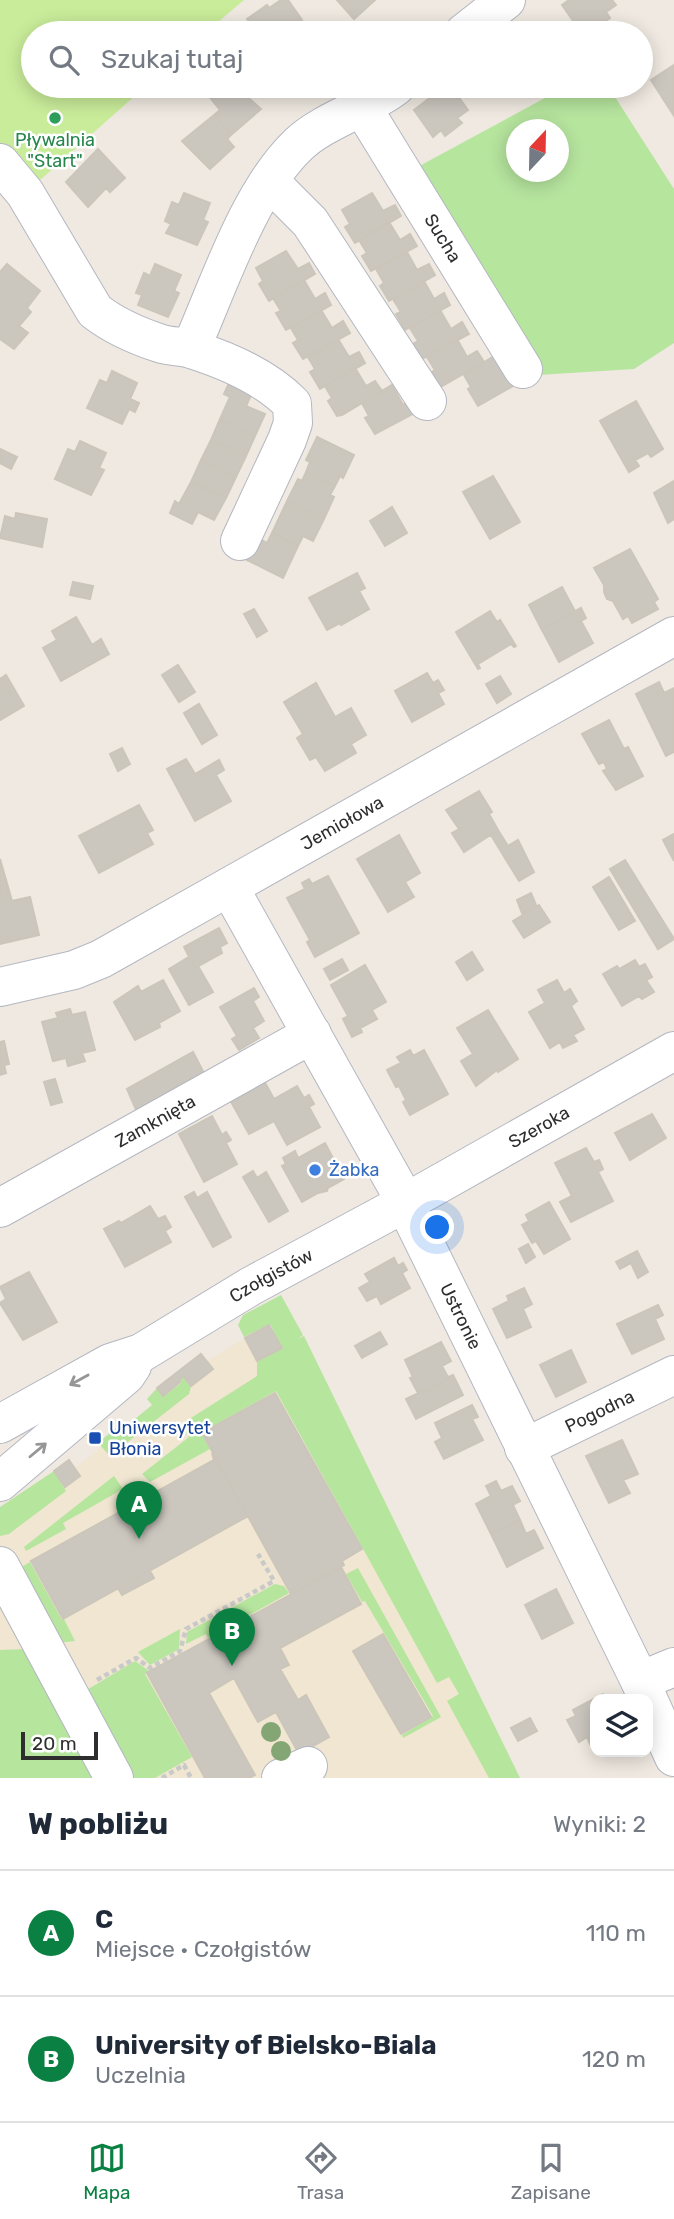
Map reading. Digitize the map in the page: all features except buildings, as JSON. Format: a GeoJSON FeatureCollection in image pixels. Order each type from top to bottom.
{"type":"FeatureCollection","features":[{"type":"Feature","properties":{"kind":"street"},"geometry":{"type":"LineString","coordinates":[[479,21],[506,0]]}},
{"type":"Feature","properties":{"kind":"street"},"geometry":{"type":"LineString","coordinates":[[191,348],[252,208],[269,181],[300,142],[379,98]]}},
{"type":"Feature","properties":{"kind":"street","name":"Sucha"},"geometry":{"type":"LineString","coordinates":[[362,107],[523,369]]}},
{"type":"Feature","properties":{"kind":"street"},"geometry":{"type":"LineString","coordinates":[[0,163],[25,193],[95,311],[104,318],[162,344],[191,348],[223,361],[277,389],[292,404],[293,423],[287,440],[240,541]]}},
{"type":"Feature","properties":{"kind":"street"},"geometry":{"type":"LineString","coordinates":[[269,181],[310,222],[427,401]]}},
{"type":"Feature","properties":{"kind":"street","name":"Jemiołowa"},"geometry":{"type":"LineString","coordinates":[[0,987],[74,970],[101,959],[674,636]]}},
{"type":"Feature","properties":{"kind":"street","name":"Ustronie"},"geometry":{"type":"LineString","coordinates":[[229,887],[405,1203],[524,1448],[657,1674],[674,1757]]}},
{"type":"Feature","properties":{"kind":"street","name":"Zamknięta"},"geometry":{"type":"LineString","coordinates":[[0,1208],[312,1034]]}},
{"type":"Feature","properties":{"kind":"street","name":"Szeroka"},"geometry":{"type":"LineString","coordinates":[[405,1203],[674,1051]]}},
{"type":"Feature","properties":{"kind":"street","name":"Czołgistów"},"geometry":{"type":"LineString","coordinates":[[0,1424],[110,1363],[141,1353],[251,1286],[405,1203]]}},
{"type":"Feature","properties":{"kind":"street","name":"Czołgistów"},"geometry":{"type":"LineString","coordinates":[[0,1482],[126,1375],[141,1353]]}},
{"type":"Feature","properties":{"kind":"street","name":"Pogodna"},"geometry":{"type":"LineString","coordinates":[[524,1448],[674,1375]]}},
{"type":"Feature","properties":{"kind":"street"},"geometry":{"type":"LineString","coordinates":[[0,1566],[114,1778]]}},
{"type":"Feature","properties":{"kind":"path"},"geometry":{"type":"LineString","coordinates":[[69,1696],[136,1658],[150,1668],[180,1651],[186,1629],[274,1581],[258,1554]]}},
{"type":"Feature","properties":{"kind":"path"},"geometry":{"type":"LineString","coordinates":[[162,1778],[184,1766],[191,1778]]}},
{"type":"Feature","properties":{"kind":"shaded area"},"geometry":{"type":"Polygon","coordinates":[[[303,1335],[520,1778],[0,1778],[0,1524],[60,1479],[65,1487],[80,1476],[75,1468],[180,1383],[179,1380],[183,1376],[191,1386],[213,1369],[207,1361],[245,1338],[257,1361],[303,1335]]]}},
{"type":"Feature","properties":{"kind":"green space","name":"Pływalnia \"Start\""},"geometry":{"type":"Polygon","coordinates":[[[0,0],[244,0],[219,21],[21,21],[21,98],[132,98],[30,189],[0,149],[0,0]]]}},
{"type":"Feature","properties":{"kind":"green space"},"geometry":{"type":"Polygon","coordinates":[[[545,98],[616,98],[674,189],[674,343],[634,369],[538,375],[412,170],[506,119],[506,182],[569,182],[569,119],[506,119],[545,98]]]}},
{"type":"Feature","properties":{"kind":"green space"},"geometry":{"type":"Polygon","coordinates":[[[281,1295],[303,1335],[298,1339],[304,1336],[520,1778],[489,1778],[447,1701],[459,1694],[449,1677],[437,1683],[276,1391],[201,1433],[210,1449],[150,1482],[142,1474],[189,1437],[180,1425],[257,1376],[257,1362],[282,1348],[270,1324],[244,1337],[238,1325],[243,1315],[281,1295]]]}},
{"type":"Feature","properties":{"kind":"green space"},"geometry":{"type":"Polygon","coordinates":[[[183,1377],[191,1387],[189,1394],[110,1456],[98,1443],[119,1425],[124,1428],[152,1405],[147,1399],[157,1388],[164,1396],[181,1383],[183,1377]]]}},
{"type":"Feature","properties":{"kind":"green space"},"geometry":{"type":"Polygon","coordinates":[[[54,1471],[66,1491],[9,1534],[0,1536],[0,1507],[54,1471]]]}},
{"type":"Feature","properties":{"kind":"green space"},"geometry":{"type":"Polygon","coordinates":[[[114,1476],[123,1489],[63,1523],[66,1529],[26,1551],[24,1547],[114,1476]]]}},
{"type":"Feature","properties":{"kind":"green space"},"geometry":{"type":"Polygon","coordinates":[[[30,1562],[75,1641],[57,1643],[13,1572],[30,1562]]]}},
{"type":"Feature","properties":{"kind":"green space"},"geometry":{"type":"Polygon","coordinates":[[[358,1568],[441,1717],[403,1738],[402,1735],[433,1716],[346,1574],[358,1568]]]}},
{"type":"Feature","properties":{"kind":"green space"},"geometry":{"type":"Polygon","coordinates":[[[275,1584],[284,1586],[289,1593],[208,1638],[206,1634],[186,1644],[187,1632],[275,1584]]]}},
{"type":"Feature","properties":{"kind":"green space"},"geometry":{"type":"Polygon","coordinates":[[[180,1629],[179,1649],[150,1665],[138,1652],[180,1629]]]}},
{"type":"Feature","properties":{"kind":"green space"},"geometry":{"type":"Polygon","coordinates":[[[27,1649],[97,1778],[0,1778],[0,1650],[27,1649]]]}},
{"type":"Feature","properties":{"kind":"green space"},"geometry":{"type":"Polygon","coordinates":[[[135,1661],[149,1671],[145,1674],[192,1757],[155,1778],[129,1778],[80,1694],[135,1661]]]}},
{"type":"Feature","properties":{"kind":"place","name":"Pływalnia \"Start\""},"geometry":{"type":"Point","coordinates":[55,118]}},
{"type":"Feature","properties":{"kind":"place","name":"Żabka"},"geometry":{"type":"Point","coordinates":[315,1170]}},
{"type":"Feature","properties":{"kind":"place","name":"Uniwersytet Błonia"},"geometry":{"type":"Point","coordinates":[95,1438]}},
{"type":"Feature","properties":{"kind":"place","name":"C"},"geometry":{"type":"Point","coordinates":[139,1539]}},
{"type":"Feature","properties":{"kind":"place","name":"University of Bielsko-Biala"},"geometry":{"type":"Point","coordinates":[232,1666]}}]}
